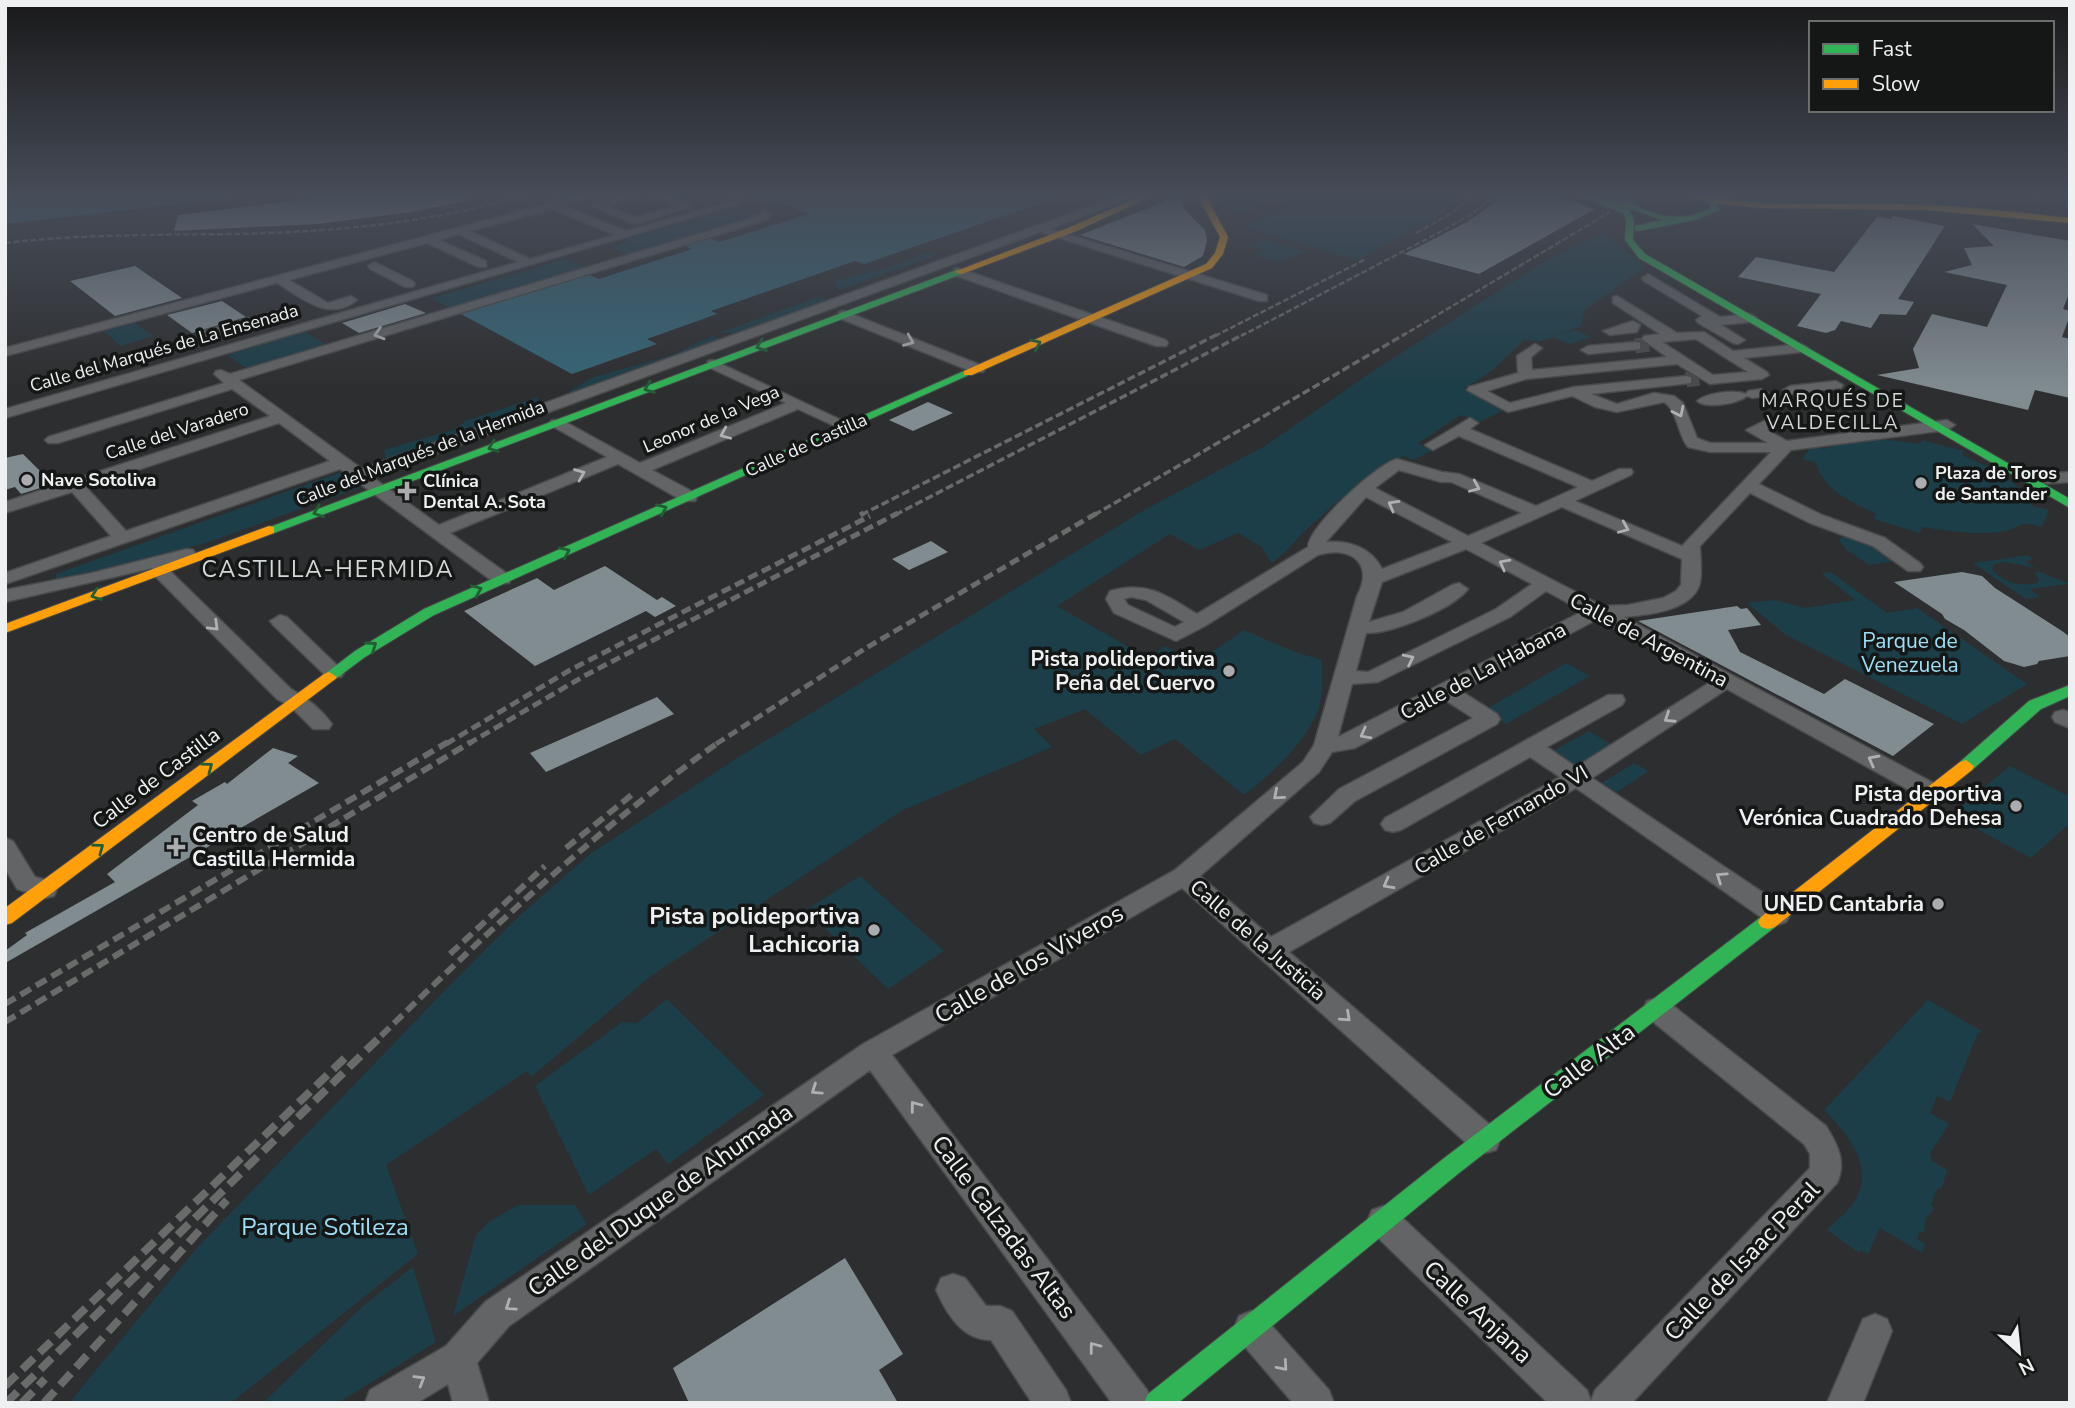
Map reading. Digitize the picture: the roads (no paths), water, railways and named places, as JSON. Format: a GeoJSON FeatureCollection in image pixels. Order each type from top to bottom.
{"type":"FeatureCollection","features":[{"type":"Feature","properties":{"kind":"main road","name":"Calle del Marqués de la Hermida"},"geometry":{"type":"LineString","coordinates":[[5,629],[557,423],[718,367],[841,311],[991,260]]}},
{"type":"Feature","properties":{"kind":"main road","name":"Calle de Castilla"},"geometry":{"type":"LineString","coordinates":[[5,918],[334,673],[383,638],[419,618],[1190,276],[1215,260]]}},
{"type":"Feature","properties":{"kind":"main road"},"geometry":{"type":"LineString","coordinates":[[1650,260],[1801,348],[1848,383],[1941,426],[2070,497]]}},
{"type":"Feature","properties":{"kind":"main road"},"geometry":{"type":"LineString","coordinates":[[1659,260],[2070,504]]}},
{"type":"Feature","properties":{"kind":"main road","name":"Calle Alta"},"geometry":{"type":"LineString","coordinates":[[2066,719],[2055,708],[2056,703],[2070,691]]}},
{"type":"Feature","properties":{"kind":"main road","name":"Calle Alta"},"geometry":{"type":"LineString","coordinates":[[1157,1403],[1485,1140],[1933,793],[2044,699],[2070,691]]}},
{"type":"Feature","properties":{"kind":"main road","name":"Calle Alta"},"geometry":{"type":"LineString","coordinates":[[2020,720],[2039,714],[2066,719]]}},
{"type":"Feature","properties":{"kind":"street"},"geometry":{"type":"LineString","coordinates":[[5,352],[350,260]]}},
{"type":"Feature","properties":{"kind":"street"},"geometry":{"type":"LineString","coordinates":[[292,288],[398,260]]}},
{"type":"Feature","properties":{"kind":"street"},"geometry":{"type":"LineString","coordinates":[[278,279],[326,307],[411,290],[482,264],[473,260]]}},
{"type":"Feature","properties":{"kind":"street"},"geometry":{"type":"LineString","coordinates":[[522,260],[529,263]]}},
{"type":"Feature","properties":{"kind":"street","name":"Calle del Marqués de La Ensenada"},"geometry":{"type":"LineString","coordinates":[[5,414],[308,326],[411,290],[540,260]]}},
{"type":"Feature","properties":{"kind":"street"},"geometry":{"type":"LineString","coordinates":[[52,440],[231,381],[623,260]]}},
{"type":"Feature","properties":{"kind":"street"},"geometry":{"type":"LineString","coordinates":[[359,476],[841,311],[965,260]]}},
{"type":"Feature","properties":{"kind":"street"},"geometry":{"type":"LineString","coordinates":[[1137,260],[1263,298]]}},
{"type":"Feature","properties":{"kind":"street"},"geometry":{"type":"LineString","coordinates":[[374,266],[444,314]]}},
{"type":"Feature","properties":{"kind":"street"},"geometry":{"type":"LineString","coordinates":[[958,272],[1161,343]]}},
{"type":"Feature","properties":{"kind":"street"},"geometry":{"type":"LineString","coordinates":[[1648,278],[1738,340]]}},
{"type":"Feature","properties":{"kind":"street"},"geometry":{"type":"LineString","coordinates":[[241,289],[308,326]]}},
{"type":"Feature","properties":{"kind":"street"},"geometry":{"type":"LineString","coordinates":[[1617,300],[1644,325],[1674,337]]}},
{"type":"Feature","properties":{"kind":"street"},"geometry":{"type":"LineString","coordinates":[[1661,306],[1697,313],[1718,321],[1750,318]]}},
{"type":"Feature","properties":{"kind":"street"},"geometry":{"type":"LineString","coordinates":[[841,311],[978,369]]}},
{"type":"Feature","properties":{"kind":"street"},"geometry":{"type":"LineString","coordinates":[[208,334],[284,313]]}},
{"type":"Feature","properties":{"kind":"street"},"geometry":{"type":"LineString","coordinates":[[1609,331],[1644,325]]}},
{"type":"Feature","properties":{"kind":"street"},"geometry":{"type":"LineString","coordinates":[[1646,345],[1650,340],[1699,335],[1762,375],[1574,391],[1508,408],[1474,390],[1525,374],[1680,360]]}},
{"type":"Feature","properties":{"kind":"street"},"geometry":{"type":"LineString","coordinates":[[1588,350],[1646,345],[1680,360],[1697,379]]}},
{"type":"Feature","properties":{"kind":"street"},"geometry":{"type":"LineString","coordinates":[[1525,374],[1524,356],[1535,348]]}},
{"type":"Feature","properties":{"kind":"street"},"geometry":{"type":"LineString","coordinates":[[1731,355],[1801,348]]}},
{"type":"Feature","properties":{"kind":"street"},"geometry":{"type":"LineString","coordinates":[[200,358],[502,579]]}},
{"type":"Feature","properties":{"kind":"street"},"geometry":{"type":"LineString","coordinates":[[718,367],[848,427]]}},
{"type":"Feature","properties":{"kind":"street"},"geometry":{"type":"LineString","coordinates":[[1790,390],[1848,383]]}},
{"type":"Feature","properties":{"kind":"street"},"geometry":{"type":"LineString","coordinates":[[1623,386],[1649,399]]}},
{"type":"Feature","properties":{"kind":"street"},"geometry":{"type":"LineString","coordinates":[[1574,391],[1615,408],[1649,399],[1667,398],[1676,403],[1692,442],[1710,448],[1760,445],[1785,447],[1941,426]]}},
{"type":"Feature","properties":{"kind":"street"},"geometry":{"type":"LineString","coordinates":[[1704,401],[1751,394]]}},
{"type":"Feature","properties":{"kind":"street","name":"Leonor de la Vega"},"geometry":{"type":"LineString","coordinates":[[640,469],[797,404]]}},
{"type":"Feature","properties":{"kind":"street","name":"Calle del Varadero"},"geometry":{"type":"LineString","coordinates":[[5,508],[280,418]]}},
{"type":"Feature","properties":{"kind":"street"},"geometry":{"type":"LineString","coordinates":[[557,423],[689,497]]}},
{"type":"Feature","properties":{"kind":"street"},"geometry":{"type":"LineString","coordinates":[[1768,424],[1754,429],[1785,447]]}},
{"type":"Feature","properties":{"kind":"street"},"geometry":{"type":"LineString","coordinates":[[1433,445],[1464,426],[1592,487]]}},
{"type":"Feature","properties":{"kind":"street"},"geometry":{"type":"LineString","coordinates":[[1561,501],[1689,556],[1691,545],[1785,447]]}},
{"type":"Feature","properties":{"kind":"street"},"geometry":{"type":"LineString","coordinates":[[437,532],[619,458]]}},
{"type":"Feature","properties":{"kind":"street"},"geometry":{"type":"LineString","coordinates":[[5,579],[341,463]]}},
{"type":"Feature","properties":{"kind":"street"},"geometry":{"type":"LineString","coordinates":[[1318,549],[1317,540],[1321,534],[1364,489],[1397,464],[1441,477],[1453,477],[1537,513]]}},
{"type":"Feature","properties":{"kind":"street"},"geometry":{"type":"LineString","coordinates":[[1198,622],[1295,558],[1318,549],[1336,547],[1359,554],[1374,569],[1376,578],[1537,513],[1625,472]]}},
{"type":"Feature","properties":{"kind":"street"},"geometry":{"type":"LineString","coordinates":[[2040,480],[2070,477]]}},
{"type":"Feature","properties":{"kind":"street"},"geometry":{"type":"LineString","coordinates":[[75,485],[123,539]]}},
{"type":"Feature","properties":{"kind":"street"},"geometry":{"type":"LineString","coordinates":[[1748,485],[1816,519],[1879,542],[1914,567]]}},
{"type":"Feature","properties":{"kind":"street","name":"Calle de Argentina"},"geometry":{"type":"LineString","coordinates":[[1364,489],[1599,612],[1933,793]]}},
{"type":"Feature","properties":{"kind":"street"},"geometry":{"type":"LineString","coordinates":[[5,596],[93,578],[259,534]]}},
{"type":"Feature","properties":{"kind":"street","name":"Calle de La Habana"},"geometry":{"type":"LineString","coordinates":[[1325,746],[1347,743],[1584,617],[1599,612],[1628,611],[1677,600],[1690,585],[1689,556]]}},
{"type":"Feature","properties":{"kind":"street"},"geometry":{"type":"LineString","coordinates":[[160,571],[284,694],[297,701],[321,724]]}},
{"type":"Feature","properties":{"kind":"street","name":"Calle de la Justicia"},"geometry":{"type":"LineString","coordinates":[[1376,578],[1366,596],[1325,746],[1311,766],[1184,876],[1485,1140]]}},
{"type":"Feature","properties":{"kind":"street"},"geometry":{"type":"LineString","coordinates":[[1346,677],[1371,678],[1503,613],[1543,584]]}},
{"type":"Feature","properties":{"kind":"street"},"geometry":{"type":"LineString","coordinates":[[1357,627],[1367,629],[1387,625],[1459,589]]}},
{"type":"Feature","properties":{"kind":"street"},"geometry":{"type":"LineString","coordinates":[[280,621],[334,673]]}},
{"type":"Feature","properties":{"kind":"street","name":"Calle de Fernando VI"},"geometry":{"type":"LineString","coordinates":[[1271,950],[1576,778],[1726,681]]}},
{"type":"Feature","properties":{"kind":"street"},"geometry":{"type":"LineString","coordinates":[[1322,817],[1348,795],[1489,719],[1446,691]]}},
{"type":"Feature","properties":{"kind":"street"},"geometry":{"type":"LineString","coordinates":[[1393,824],[1615,700]]}},
{"type":"Feature","properties":{"kind":"street"},"geometry":{"type":"LineString","coordinates":[[1531,747],[1777,915]]}},
{"type":"Feature","properties":{"kind":"street"},"geometry":{"type":"LineString","coordinates":[[5,847],[26,883],[45,889]]}},
{"type":"Feature","properties":{"kind":"street","name":"Calle de los Viveros"},"geometry":{"type":"LineString","coordinates":[[873,1052],[1184,876]]}},
{"type":"Feature","properties":{"kind":"street","name":"Calle de Isaac Peral"},"geometry":{"type":"LineString","coordinates":[[1608,1403],[1826,1173],[1825,1152],[1815,1135],[1657,1009]]}},
{"type":"Feature","properties":{"kind":"street","name":"Calle del Duque de Ahumada"},"geometry":{"type":"LineString","coordinates":[[383,1403],[458,1358],[497,1314],[873,1052]]}},
{"type":"Feature","properties":{"kind":"street","name":"Calle Calzadas Altas"},"geometry":{"type":"LineString","coordinates":[[873,1052],[1134,1403]]}},
{"type":"Feature","properties":{"kind":"street","name":"Calle Anjana"},"geometry":{"type":"LineString","coordinates":[[1383,1221],[1574,1403]]}},
{"type":"Feature","properties":{"kind":"street"},"geometry":{"type":"LineString","coordinates":[[953,1290],[978,1323],[1000,1323],[1053,1403]]}},
{"type":"Feature","properties":{"kind":"street"},"geometry":{"type":"LineString","coordinates":[[1251,1328],[1316,1403]]}},
{"type":"Feature","properties":{"kind":"street"},"geometry":{"type":"LineString","coordinates":[[1845,1403],[1875,1331]]}},
{"type":"Feature","properties":{"kind":"street"},"geometry":{"type":"LineString","coordinates":[[458,1358],[471,1403]]}},
{"type":"Feature","properties":{"kind":"tunnel"},"geometry":{"type":"LineString","coordinates":[[1635,346],[1649,344]]}},
{"type":"Feature","properties":{"kind":"tunnel"},"geometry":{"type":"LineString","coordinates":[[1686,380],[1699,378]]}},
{"type":"Feature","properties":{"kind":"railway"},"geometry":{"type":"LineString","coordinates":[[1215,336],[1365,260]]}},
{"type":"Feature","properties":{"kind":"railway"},"geometry":{"type":"LineString","coordinates":[[1241,336],[1387,260]]}},
{"type":"Feature","properties":{"kind":"railway"},"geometry":{"type":"LineString","coordinates":[[1402,336],[1530,260]]}},
{"type":"Feature","properties":{"kind":"railway"},"geometry":{"type":"LineString","coordinates":[[861,515],[1218,334]]}},
{"type":"Feature","properties":{"kind":"railway"},"geometry":{"type":"LineString","coordinates":[[895,515],[1244,334]]}},
{"type":"Feature","properties":{"kind":"railway"},"geometry":{"type":"LineString","coordinates":[[1094,515],[1405,334]]}},
{"type":"Feature","properties":{"kind":"railway"},"geometry":{"type":"LineString","coordinates":[[860,515],[864,513]]}},
{"type":"Feature","properties":{"kind":"railway"},"geometry":{"type":"LineString","coordinates":[[468,744],[586,675],[898,513]]}},
{"type":"Feature","properties":{"kind":"railway"},"geometry":{"type":"LineString","coordinates":[[718,743],[866,648],[1097,513]]}},
{"type":"Feature","properties":{"kind":"railway"},"geometry":{"type":"LineString","coordinates":[[446,744],[570,670],[870,516]]}},
{"type":"Feature","properties":{"kind":"railway"},"geometry":{"type":"LineString","coordinates":[[5,1004],[448,742]]}},
{"type":"Feature","properties":{"kind":"railway"},"geometry":{"type":"LineString","coordinates":[[5,1022],[471,742]]}},
{"type":"Feature","properties":{"kind":"railway"},"geometry":{"type":"LineString","coordinates":[[381,1036],[544,882],[630,810],[718,743]]}},
{"type":"Feature","properties":{"kind":"railway"},"geometry":{"type":"LineString","coordinates":[[566,848],[634,793]]}},
{"type":"Feature","properties":{"kind":"railway"},"geometry":{"type":"LineString","coordinates":[[450,954],[545,866]]}},
{"type":"Feature","properties":{"kind":"railway"},"geometry":{"type":"LineString","coordinates":[[6,1403],[383,1034]]}},
{"type":"Feature","properties":{"kind":"railway"},"geometry":{"type":"LineString","coordinates":[[5,1386],[348,1055]]}},
{"type":"Feature","properties":{"kind":"railway"},"geometry":{"type":"LineString","coordinates":[[44,1403],[227,1200]]}},
{"type":"Feature","properties":{"kind":"railway"},"geometry":{"type":"LineString","coordinates":[[22,1403],[45,1379]]}},
{"type":"Feature","properties":{"kind":"place","name":"Nave Sotoliva"},"geometry":{"type":"Point","coordinates":[27,480]}},
{"type":"Feature","properties":{"kind":"place","name":"Plaza de Toros de Santander"},"geometry":{"type":"Point","coordinates":[1921,483]}},
{"type":"Feature","properties":{"kind":"place","name":"Clínica Dental A. Sota"},"geometry":{"type":"Point","coordinates":[407,491]}},
{"type":"Feature","properties":{"kind":"place","name":"Pista polideportiva Peña del Cuervo"},"geometry":{"type":"Point","coordinates":[1229,671]}},
{"type":"Feature","properties":{"kind":"place","name":"Pista deportiva Verónica Cuadrado Dehesa"},"geometry":{"type":"Point","coordinates":[2016,806]}},
{"type":"Feature","properties":{"kind":"place","name":"Centro de Salud Castilla Hermida"},"geometry":{"type":"Point","coordinates":[176,847]}},
{"type":"Feature","properties":{"kind":"place","name":"UNED Cantabria"},"geometry":{"type":"Point","coordinates":[1938,904]}},
{"type":"Feature","properties":{"kind":"place","name":"Pista polideportiva Lachicoria"},"geometry":{"type":"Point","coordinates":[874,930]}},
{"type":"Feature","properties":{"kind":"district","name":"MARQUÉS DE VALDECILLA"},"geometry":{"type":"Point","coordinates":[1833,412]}},
{"type":"Feature","properties":{"kind":"district","name":"CASTILLA-HERMIDA"},"geometry":{"type":"Point","coordinates":[328,569]}},
{"type":"Feature","properties":{"kind":"park label","name":"Parque de Venezuela"},"geometry":{"type":"Point","coordinates":[1910,653]}},
{"type":"Feature","properties":{"kind":"park label","name":"Parque Sotileza"},"geometry":{"type":"Point","coordinates":[325,1227]}}]}
